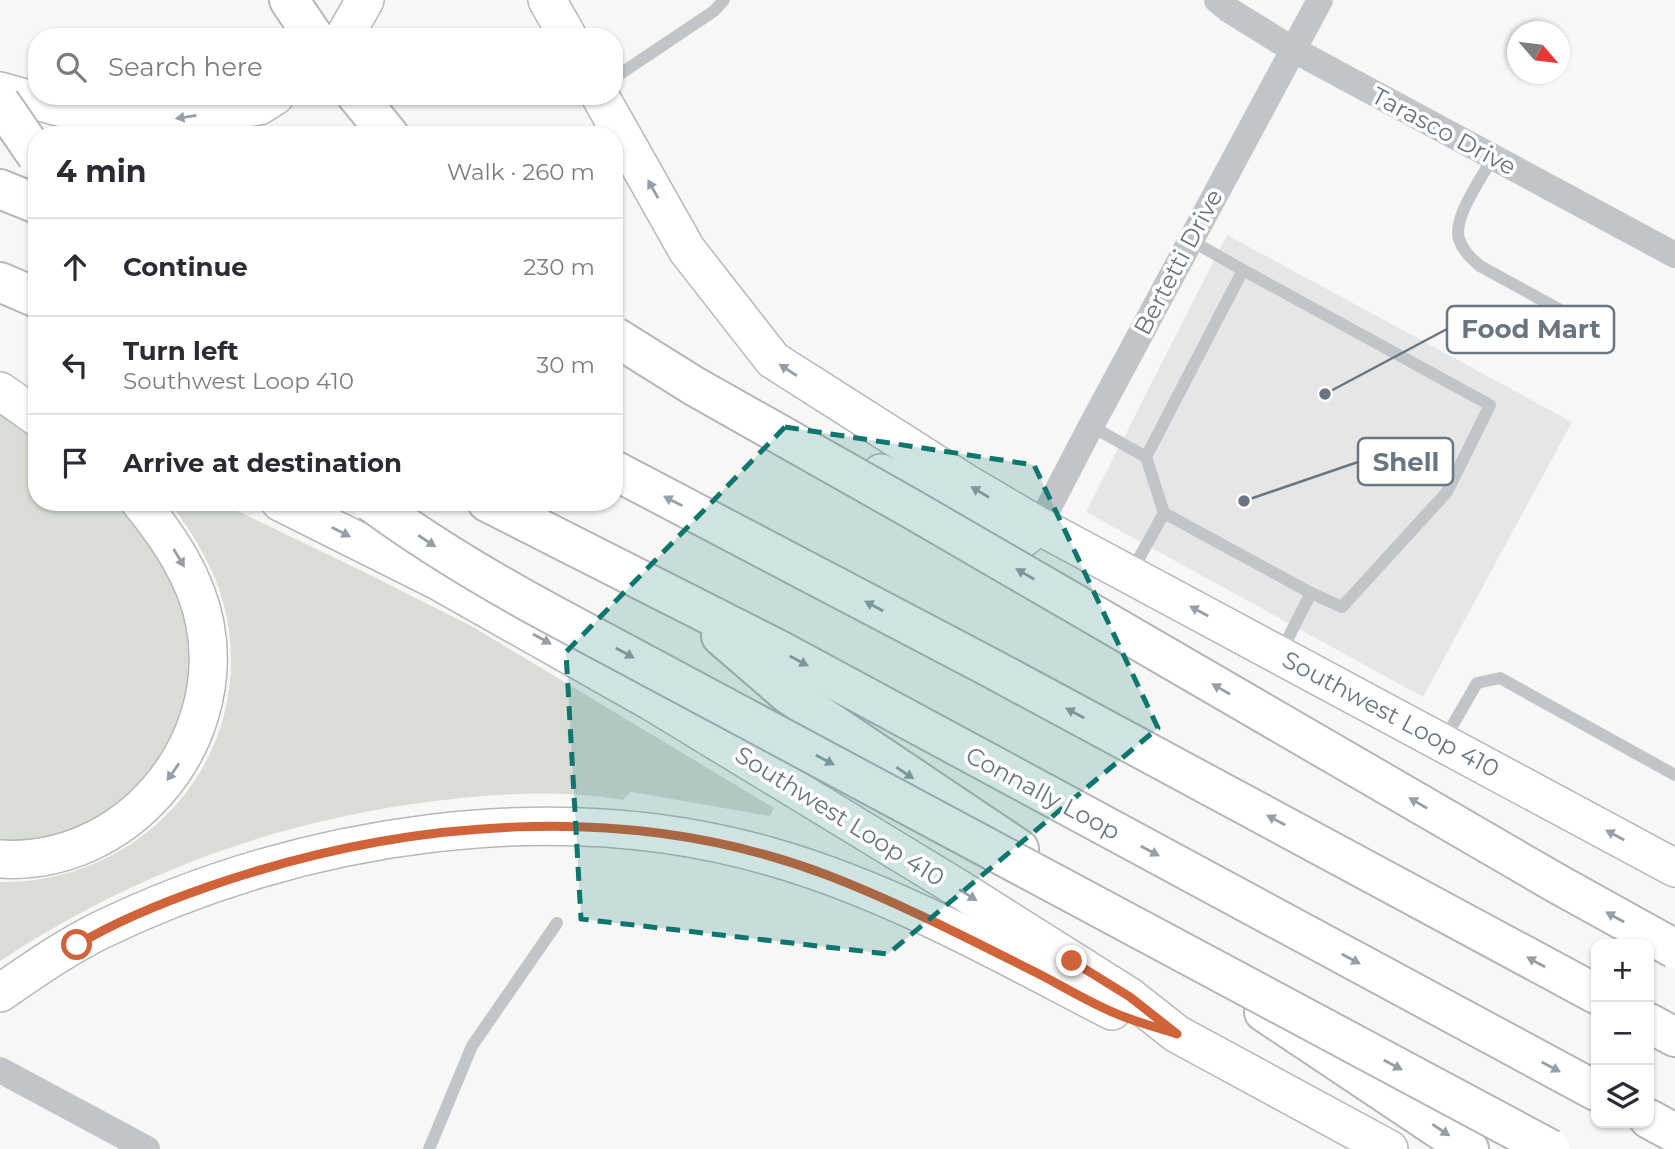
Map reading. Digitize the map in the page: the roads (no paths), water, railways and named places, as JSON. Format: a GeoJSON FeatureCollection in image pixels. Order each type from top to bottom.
{"type":"FeatureCollection","features":[{"type":"Feature","properties":{"kind":"highway"},"geometry":{"type":"LineString","coordinates":[[289,0],[308,28]]}},
{"type":"Feature","properties":{"kind":"highway"},"geometry":{"type":"LineString","coordinates":[[0,102],[28,143]]}},
{"type":"Feature","properties":{"kind":"highway"},"geometry":{"type":"LineString","coordinates":[[364,105],[382,126]]}},
{"type":"Feature","properties":{"kind":"highway"},"geometry":{"type":"LineString","coordinates":[[0,189],[28,200]]}},
{"type":"Feature","properties":{"kind":"highway"},"geometry":{"type":"LineString","coordinates":[[0,282],[28,294]]}},
{"type":"Feature","properties":{"kind":"highway"},"geometry":{"type":"LineString","coordinates":[[623,342],[694,386],[922,514],[1544,877],[1675,949]]}},
{"type":"Feature","properties":{"kind":"highway"},"geometry":{"type":"LineString","coordinates":[[623,476],[1016,681],[1591,991]]}},
{"type":"Feature","properties":{"kind":"highway"},"geometry":{"type":"LineString","coordinates":[[384,511],[447,555],[523,599],[1550,1149]]}},
{"type":"Feature","properties":{"kind":"highway","name":"Connally Loop"},"geometry":{"type":"LineString","coordinates":[[505,511],[805,664],[1591,1088]]}},
{"type":"Feature","properties":{"kind":"highway"},"geometry":{"type":"LineString","coordinates":[[674,596],[788,694],[1469,1149]]}},
{"type":"Feature","properties":{"kind":"highway"},"geometry":{"type":"LineString","coordinates":[[1654,1122],[1675,1133]]}},
{"type":"Feature","properties":{"kind":"main road"},"geometry":{"type":"LineString","coordinates":[[349,28],[365,0]]}},
{"type":"Feature","properties":{"kind":"main road"},"geometry":{"type":"LineString","coordinates":[[547,0],[563,28]]}},
{"type":"Feature","properties":{"kind":"main road"},"geometry":{"type":"LineString","coordinates":[[0,91],[28,99]]}},
{"type":"Feature","properties":{"kind":"main road"},"geometry":{"type":"LineString","coordinates":[[0,102],[52,126]]}},
{"type":"Feature","properties":{"kind":"main road"},"geometry":{"type":"LineString","coordinates":[[51,105],[140,124],[261,105]]}},
{"type":"Feature","properties":{"kind":"main road","name":"Southwest Loop 410"},"geometry":{"type":"LineString","coordinates":[[605,105],[617,126]]}},
{"type":"Feature","properties":{"kind":"main road","name":"Southwest Loop 410"},"geometry":{"type":"LineString","coordinates":[[623,137],[687,250],[773,360],[1039,526],[1675,867]]}},
{"type":"Feature","properties":{"kind":"main road"},"geometry":{"type":"LineString","coordinates":[[623,359],[822,444],[1011,538],[1022,539],[1039,526]]}},
{"type":"Feature","properties":{"kind":"main road"},"geometry":{"type":"LineString","coordinates":[[0,379],[28,387]]}},
{"type":"Feature","properties":{"kind":"main road"},"geometry":{"type":"LineString","coordinates":[[0,391],[28,411]]}},
{"type":"Feature","properties":{"kind":"main road"},"geometry":{"type":"LineString","coordinates":[[0,859],[31,859],[56,854],[96,840],[115,829],[141,809],[166,783],[186,752],[196,730],[203,705],[208,667],[202,611],[194,586],[182,563],[145,511]]}},
{"type":"Feature","properties":{"kind":"main road","name":"Southwest Loop 410"},"geometry":{"type":"LineString","coordinates":[[298,511],[438,581],[719,741],[1130,997],[1177,1034],[1390,1149]]}},
{"type":"Feature","properties":{"kind":"main road"},"geometry":{"type":"LineString","coordinates":[[0,993],[106,928],[183,895],[275,865],[345,848],[426,835],[491,829],[581,827],[698,839],[763,854],[817,872],[926,917],[1120,1016],[1177,1034]]}},
{"type":"Feature","properties":{"kind":"street","name":"Tarasco Drive"},"geometry":{"type":"LineString","coordinates":[[1217,0],[1292,49],[1675,255]]}},
{"type":"Feature","properties":{"kind":"street","name":"Bertetti Drive"},"geometry":{"type":"LineString","coordinates":[[1039,526],[1320,0]]}},
{"type":"Feature","properties":{"kind":"street"},"geometry":{"type":"LineString","coordinates":[[0,1070],[147,1149]]}},
{"type":"Feature","properties":{"kind":"lane"},"geometry":{"type":"LineString","coordinates":[[623,73],[714,11],[724,0]]}},
{"type":"Feature","properties":{"kind":"lane"},"geometry":{"type":"LineString","coordinates":[[1493,157],[1464,209],[1458,236],[1465,252],[1480,266],[1606,335]]}},
{"type":"Feature","properties":{"kind":"lane"},"geometry":{"type":"LineString","coordinates":[[1091,426],[1146,457],[1164,513],[1342,607],[1447,492],[1490,405],[1190,240]]}},
{"type":"Feature","properties":{"kind":"lane"},"geometry":{"type":"LineString","coordinates":[[1146,457],[1243,270]]}},
{"type":"Feature","properties":{"kind":"lane"},"geometry":{"type":"LineString","coordinates":[[1131,574],[1164,513]]}},
{"type":"Feature","properties":{"kind":"lane"},"geometry":{"type":"LineString","coordinates":[[1280,654],[1311,593]]}},
{"type":"Feature","properties":{"kind":"lane"},"geometry":{"type":"LineString","coordinates":[[1443,742],[1477,683],[1500,678],[1675,775]]}},
{"type":"Feature","properties":{"kind":"lane"},"geometry":{"type":"LineString","coordinates":[[429,1149],[472,1046],[557,923]]}},
{"type":"Feature","properties":{"kind":"place","name":"Food Mart"},"geometry":{"type":"Point","coordinates":[1325,394]}},
{"type":"Feature","properties":{"kind":"place","name":"Shell"},"geometry":{"type":"Point","coordinates":[1244,501]}}]}
